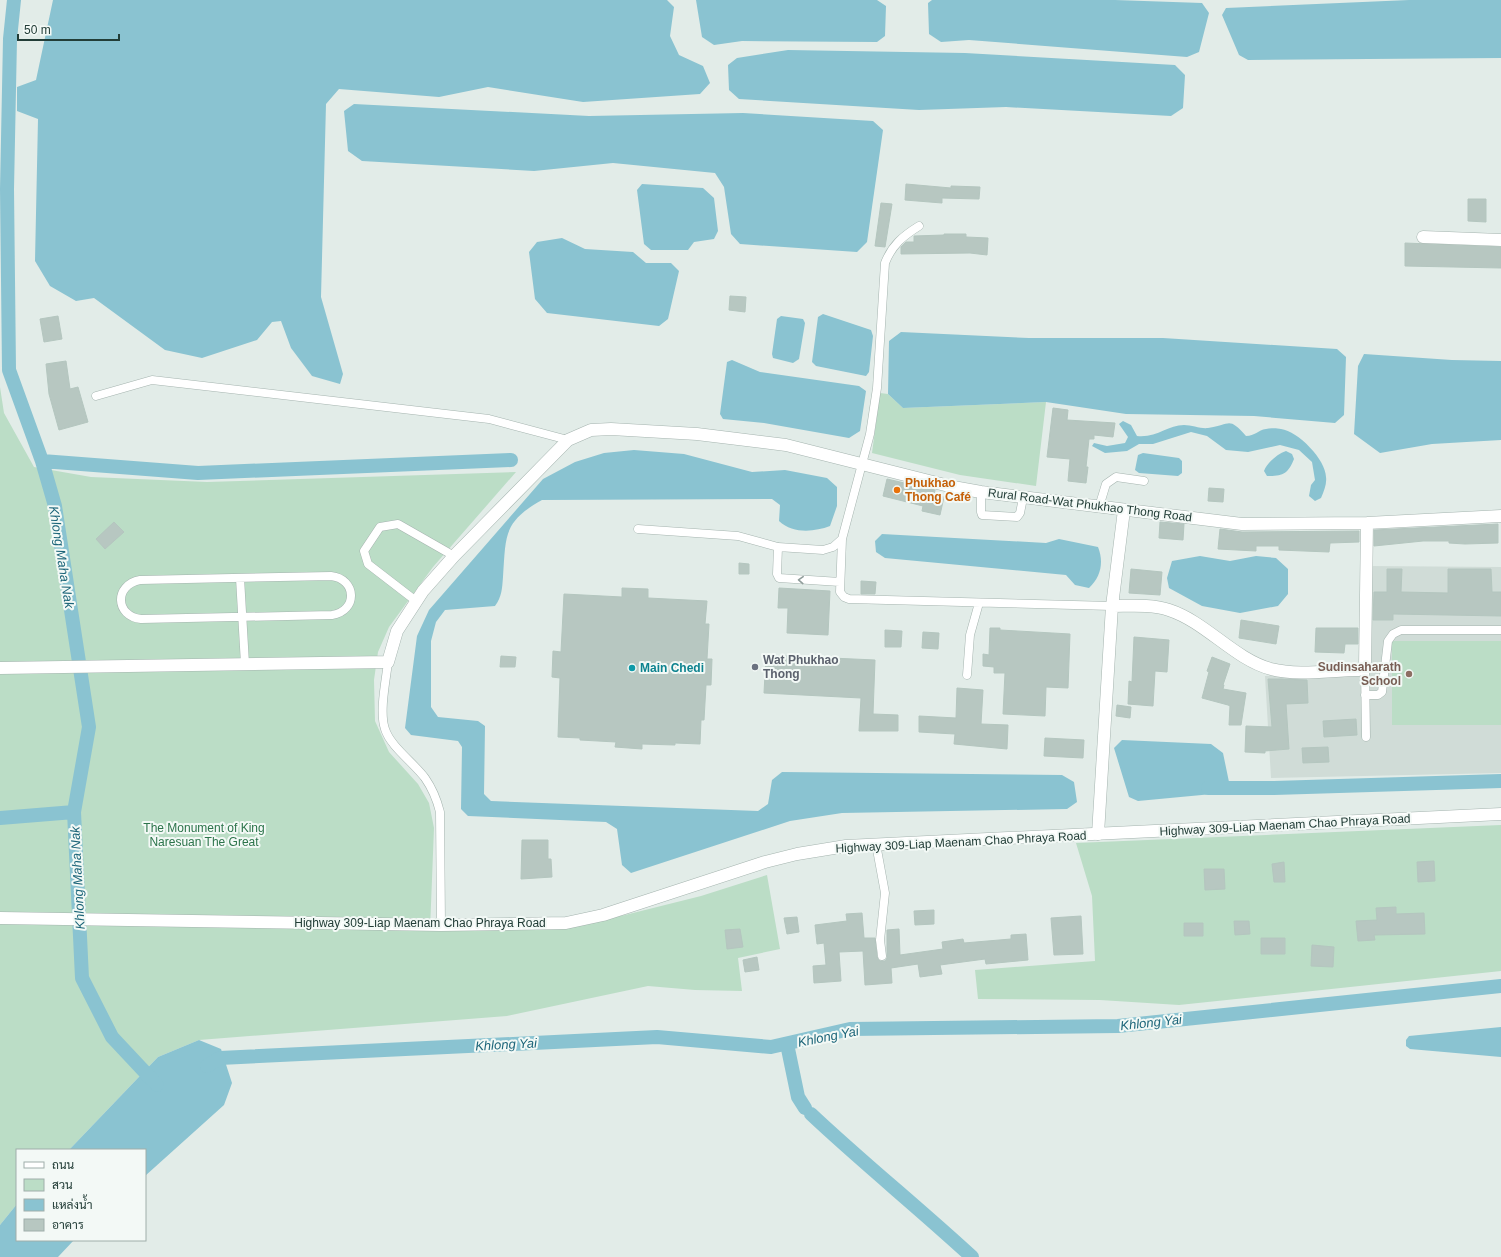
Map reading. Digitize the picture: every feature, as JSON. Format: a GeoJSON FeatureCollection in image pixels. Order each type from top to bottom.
{"type":"FeatureCollection","features":[{"type":"Feature","properties":{"kind":"street"},"geometry":{"type":"LineString","coordinates":[[1423,236],[1501,240]]}},
{"type":"Feature","properties":{"kind":"street","name":"Rural Road-Wat Phukhao Thong Road"},"geometry":{"type":"LineString","coordinates":[[388,662],[397,631],[423,591],[454,556],[568,440],[591,430],[611,429],[697,434],[786,445],[982,492],[1242,524],[1367,523],[1501,516]]}},
{"type":"Feature","properties":{"kind":"street"},"geometry":{"type":"LineString","coordinates":[[1098,834],[1112,606],[1124,510]]}},
{"type":"Feature","properties":{"kind":"street"},"geometry":{"type":"LineString","coordinates":[[1112,606],[1148,606],[1168,609],[1192,620],[1252,660],[1271,669],[1298,671],[1359,670],[1365,668],[1367,523]]}},
{"type":"Feature","properties":{"kind":"street"},"geometry":{"type":"LineString","coordinates":[[0,668],[388,662]]}},
{"type":"Feature","properties":{"kind":"street","name":"Highway 309-Liap Maenam Chao Phraya Road"},"geometry":{"type":"LineString","coordinates":[[0,918],[441,925],[522,925],[566,923],[603,915],[765,862],[797,854],[846,846],[1501,814]]}},
{"type":"Feature","properties":{"kind":"lane"},"geometry":{"type":"LineString","coordinates":[[919,226],[901,237],[888,254],[885,263],[877,388],[870,434],[842,539],[840,592],[844,597],[849,599],[1112,606]]}},
{"type":"Feature","properties":{"kind":"lane"},"geometry":{"type":"LineString","coordinates":[[96,396],[152,380],[489,419],[568,440]]}},
{"type":"Feature","properties":{"kind":"lane"},"geometry":{"type":"LineString","coordinates":[[1099,507],[1106,484],[1116,477],[1144,481]]}},
{"type":"Feature","properties":{"kind":"lane"},"geometry":{"type":"LineString","coordinates":[[982,492],[980,512],[982,515],[1017,517],[1020,514],[1023,498]]}},
{"type":"Feature","properties":{"kind":"lane"},"geometry":{"type":"LineString","coordinates":[[416,601],[368,564],[364,551],[380,527],[398,524],[454,556]]}},
{"type":"Feature","properties":{"kind":"lane"},"geometry":{"type":"LineString","coordinates":[[638,529],[738,536],[778,547],[823,550],[833,547],[842,539]]}},
{"type":"Feature","properties":{"kind":"lane"},"geometry":{"type":"LineString","coordinates":[[778,547],[777,574],[779,578],[840,582]]}},
{"type":"Feature","properties":{"kind":"lane"},"geometry":{"type":"LineString","coordinates":[[337,576],[346,582],[351,592],[350,603],[347,608],[338,614],[242,617],[135,618],[126,613],[121,603],[122,592],[134,581],[337,576]]}},
{"type":"Feature","properties":{"kind":"lane"},"geometry":{"type":"LineString","coordinates":[[240,578],[245,664]]}},
{"type":"Feature","properties":{"kind":"lane"},"geometry":{"type":"LineString","coordinates":[[967,675],[970,635],[979,603]]}},
{"type":"Feature","properties":{"kind":"lane"},"geometry":{"type":"LineString","coordinates":[[1365,695],[1378,695],[1382,692],[1388,641],[1393,634],[1402,630],[1501,630]]}},
{"type":"Feature","properties":{"kind":"lane"},"geometry":{"type":"LineString","coordinates":[[388,662],[383,716],[385,729],[393,742],[426,779],[436,799],[440,812],[441,925]]}},
{"type":"Feature","properties":{"kind":"lane"},"geometry":{"type":"LineString","coordinates":[[1365,668],[1366,737]]}},
{"type":"Feature","properties":{"kind":"lane"},"geometry":{"type":"LineString","coordinates":[[876,844],[884,894],[880,940],[882,956]]}},
{"type":"Feature","properties":{"kind":"shaded area","name":"Sudinsaharath School"},"geometry":{"type":"Polygon","coordinates":[[[1368,566],[1501,567],[1501,773],[1271,778],[1265,676],[1369,671],[1368,566]]]}},
{"type":"Feature","properties":{"kind":"green space","name":"The Monument of King Naresuan The Great"},"geometry":{"type":"Polygon","coordinates":[[[0,387],[4,413],[34,467],[91,477],[207,482],[516,472],[433,567],[389,627],[378,652],[374,680],[375,721],[389,752],[418,784],[429,803],[434,828],[430,930],[553,929],[625,915],[701,896],[767,875],[780,949],[738,958],[742,991],[695,990],[648,986],[507,1016],[199,1040],[158,1057],[70,1149],[16,1149],[16,1205],[0,1225],[0,387]]]}},
{"type":"Feature","properties":{"kind":"green space"},"geometry":{"type":"Polygon","coordinates":[[[880,393],[888,394],[903,408],[1046,402],[1036,486],[960,475],[872,453],[880,393]]]}},
{"type":"Feature","properties":{"kind":"green space"},"geometry":{"type":"Polygon","coordinates":[[[1392,641],[1501,641],[1501,725],[1392,725],[1392,641]]]}},
{"type":"Feature","properties":{"kind":"green space"},"geometry":{"type":"Polygon","coordinates":[[[1501,825],[1501,971],[1179,1005],[1100,1000],[978,999],[975,970],[1095,961],[1092,896],[1076,843],[1501,825]]]}},
{"type":"Feature","properties":{"kind":"water"},"geometry":{"type":"Polygon","coordinates":[[[53,0],[667,0],[674,7],[670,36],[679,55],[703,66],[710,83],[700,94],[583,102],[488,87],[439,97],[339,89],[326,104],[321,297],[343,374],[340,384],[312,376],[291,348],[281,321],[272,322],[257,340],[202,358],[165,350],[94,298],[76,301],[50,286],[35,261],[38,119],[17,111],[17,87],[36,80],[53,0]]]}},
{"type":"Feature","properties":{"kind":"water"},"geometry":{"type":"Polygon","coordinates":[[[696,0],[877,0],[886,6],[885,36],[877,42],[742,41],[714,45],[702,37],[696,0]]]}},
{"type":"Feature","properties":{"kind":"water"},"geometry":{"type":"Polygon","coordinates":[[[932,0],[1115,0],[1202,3],[1209,13],[1199,52],[1187,57],[969,40],[941,42],[929,34],[928,3],[932,0]]]}},
{"type":"Feature","properties":{"kind":"water"},"geometry":{"type":"Polygon","coordinates":[[[1409,0],[1501,0],[1501,58],[1248,60],[1239,55],[1222,15],[1226,8],[1409,0]]]}},
{"type":"Feature","properties":{"kind":"water"},"geometry":{"type":"Polygon","coordinates":[[[788,50],[965,53],[1175,65],[1185,75],[1183,108],[1171,116],[1006,107],[919,110],[739,99],[729,90],[728,65],[737,58],[788,50]]]}},
{"type":"Feature","properties":{"kind":"water"},"geometry":{"type":"Polygon","coordinates":[[[354,104],[589,116],[743,113],[873,121],[883,130],[867,242],[857,252],[740,244],[731,234],[724,187],[715,173],[613,163],[534,171],[362,161],[348,151],[344,111],[354,104]]]}},
{"type":"Feature","properties":{"kind":"water"},"geometry":{"type":"Polygon","coordinates":[[[642,184],[703,188],[714,198],[718,231],[714,239],[694,242],[688,250],[651,250],[644,244],[637,190],[642,184]]]}},
{"type":"Feature","properties":{"kind":"water"},"geometry":{"type":"Polygon","coordinates":[[[562,238],[585,249],[633,252],[646,263],[671,263],[679,271],[668,319],[659,326],[547,313],[535,299],[529,252],[537,242],[562,238]]]}},
{"type":"Feature","properties":{"kind":"water"},"geometry":{"type":"Polygon","coordinates":[[[823,314],[871,330],[873,336],[869,372],[866,376],[816,366],[812,362],[818,317],[823,314]]]}},
{"type":"Feature","properties":{"kind":"water"},"geometry":{"type":"Polygon","coordinates":[[[781,316],[803,319],[805,323],[799,359],[793,363],[773,358],[772,354],[777,319],[781,316]]]}},
{"type":"Feature","properties":{"kind":"water"},"geometry":{"type":"Polygon","coordinates":[[[901,332],[1029,338],[1163,338],[1337,349],[1346,357],[1344,415],[1335,423],[1254,416],[1126,414],[1046,402],[903,408],[888,394],[889,341],[901,332]]]}},
{"type":"Feature","properties":{"kind":"water"},"geometry":{"type":"Polygon","coordinates":[[[1364,354],[1452,360],[1501,361],[1501,440],[1432,444],[1380,453],[1354,434],[1358,366],[1364,354]]]}},
{"type":"Feature","properties":{"kind":"water"},"geometry":{"type":"Polygon","coordinates":[[[732,360],[760,372],[859,386],[866,391],[860,431],[849,438],[764,423],[723,419],[720,414],[727,362],[732,360]]]}},
{"type":"Feature","properties":{"kind":"water"},"geometry":{"type":"Polygon","coordinates":[[[1123,421],[1131,425],[1137,436],[1151,435],[1173,427],[1184,425],[1205,428],[1229,423],[1236,426],[1246,436],[1269,428],[1288,431],[1310,447],[1321,463],[1325,470],[1326,477],[1324,490],[1321,498],[1315,501],[1309,496],[1311,485],[1315,480],[1312,462],[1299,450],[1280,445],[1248,452],[1226,450],[1207,436],[1191,432],[1153,444],[1139,444],[1127,451],[1105,453],[1092,446],[1094,443],[1107,446],[1125,443],[1128,437],[1119,424],[1123,421]]]}},
{"type":"Feature","properties":{"kind":"water"},"geometry":{"type":"Polygon","coordinates":[[[634,450],[684,454],[752,472],[785,470],[827,478],[837,487],[837,506],[830,526],[817,530],[804,531],[791,528],[779,521],[780,505],[772,499],[542,500],[520,515],[513,523],[506,540],[502,589],[495,606],[445,610],[436,622],[431,641],[431,707],[438,717],[478,721],[485,726],[484,794],[491,801],[758,811],[768,804],[772,780],[782,772],[1062,775],[1074,782],[1077,802],[1067,809],[842,813],[790,821],[631,873],[622,865],[617,829],[606,822],[468,816],[461,809],[462,747],[458,741],[411,735],[405,728],[417,636],[429,610],[543,479],[575,462],[604,453],[634,450]]]}},
{"type":"Feature","properties":{"kind":"water"},"geometry":{"type":"Polygon","coordinates":[[[1286,451],[1292,454],[1294,459],[1290,468],[1281,475],[1267,476],[1264,471],[1267,465],[1286,451]]]}},
{"type":"Feature","properties":{"kind":"water"},"geometry":{"type":"Polygon","coordinates":[[[1143,453],[1179,458],[1182,461],[1182,473],[1178,476],[1139,473],[1135,470],[1138,455],[1143,453]]]}},
{"type":"Feature","properties":{"kind":"water"},"geometry":{"type":"Polygon","coordinates":[[[882,534],[1046,543],[1059,539],[1098,547],[1101,564],[1099,574],[1089,588],[1075,585],[1066,575],[885,558],[876,552],[875,541],[882,534]]]}},
{"type":"Feature","properties":{"kind":"water"},"geometry":{"type":"Polygon","coordinates":[[[1200,556],[1230,561],[1256,556],[1276,558],[1288,569],[1288,594],[1278,606],[1240,613],[1202,606],[1169,588],[1167,578],[1172,561],[1200,556]]]}},
{"type":"Feature","properties":{"kind":"water"},"geometry":{"type":"Polygon","coordinates":[[[1122,740],[1211,744],[1223,753],[1229,782],[1223,793],[1138,801],[1129,797],[1114,748],[1122,740]]]}},
{"type":"Feature","properties":{"kind":"water"},"geometry":{"type":"Polygon","coordinates":[[[1501,1027],[1501,1057],[1410,1049],[1406,1046],[1406,1040],[1409,1036],[1501,1027]]]}},
{"type":"Feature","properties":{"kind":"water"},"geometry":{"type":"Polygon","coordinates":[[[199,1040],[221,1049],[232,1083],[224,1105],[146,1175],[146,1149],[70,1149],[158,1057],[199,1040]]]}},
{"type":"Feature","properties":{"kind":"water"},"geometry":{"type":"Polygon","coordinates":[[[16,1205],[16,1241],[73,1241],[58,1257],[0,1257],[0,1225],[16,1205]]]}},
{"type":"Feature","properties":{"kind":"building"},"geometry":{"type":"Polygon","coordinates":[[[906,184],[951,188],[951,186],[980,187],[979,199],[942,198],[942,203],[905,200],[906,184]]]}},
{"type":"Feature","properties":{"kind":"building"},"geometry":{"type":"Polygon","coordinates":[[[1468,199],[1486,199],[1486,222],[1468,221],[1468,199]]]}},
{"type":"Feature","properties":{"kind":"building"},"geometry":{"type":"Polygon","coordinates":[[[881,203],[892,204],[885,247],[875,246],[881,203]]]}},
{"type":"Feature","properties":{"kind":"building"},"geometry":{"type":"Polygon","coordinates":[[[966,234],[966,237],[988,238],[987,255],[970,253],[901,254],[901,247],[906,242],[914,242],[914,236],[966,234]]]}},
{"type":"Feature","properties":{"kind":"building"},"geometry":{"type":"Polygon","coordinates":[[[1405,243],[1501,247],[1501,268],[1405,266],[1405,243]]]}},
{"type":"Feature","properties":{"kind":"building"},"geometry":{"type":"Polygon","coordinates":[[[730,296],[746,297],[745,312],[729,310],[730,296]]]}},
{"type":"Feature","properties":{"kind":"building"},"geometry":{"type":"Polygon","coordinates":[[[58,316],[62,339],[44,342],[40,319],[58,316]]]}},
{"type":"Feature","properties":{"kind":"building"},"geometry":{"type":"Polygon","coordinates":[[[66,361],[70,389],[78,387],[88,422],[59,430],[49,394],[46,364],[66,361]]]}},
{"type":"Feature","properties":{"kind":"building"},"geometry":{"type":"Polygon","coordinates":[[[1053,408],[1068,410],[1067,420],[1115,423],[1113,437],[1094,435],[1094,439],[1089,439],[1086,483],[1068,481],[1070,459],[1047,457],[1053,408]]]}},
{"type":"Feature","properties":{"kind":"building"},"geometry":{"type":"Polygon","coordinates":[[[887,479],[935,490],[934,495],[944,497],[940,515],[922,511],[923,506],[883,496],[887,479]]]}},
{"type":"Feature","properties":{"kind":"building"},"geometry":{"type":"Polygon","coordinates":[[[1209,488],[1224,489],[1223,502],[1208,501],[1209,488]]]}},
{"type":"Feature","properties":{"kind":"building"},"geometry":{"type":"Polygon","coordinates":[[[114,522],[124,532],[105,549],[96,539],[114,522]]]}},
{"type":"Feature","properties":{"kind":"building"},"geometry":{"type":"Polygon","coordinates":[[[1160,522],[1184,524],[1183,540],[1159,538],[1160,522]]]}},
{"type":"Feature","properties":{"kind":"building"},"geometry":{"type":"Polygon","coordinates":[[[1498,524],[1498,543],[1465,544],[1449,543],[1449,541],[1423,541],[1374,546],[1374,530],[1498,524]]]}},
{"type":"Feature","properties":{"kind":"building"},"geometry":{"type":"Polygon","coordinates":[[[1220,529],[1242,532],[1359,531],[1359,542],[1330,543],[1329,552],[1279,550],[1279,546],[1256,546],[1256,551],[1218,549],[1220,529]]]}},
{"type":"Feature","properties":{"kind":"building"},"geometry":{"type":"Polygon","coordinates":[[[739,563],[749,564],[749,574],[739,574],[739,563]]]}},
{"type":"Feature","properties":{"kind":"building"},"geometry":{"type":"Polygon","coordinates":[[[1131,569],[1162,572],[1160,595],[1129,593],[1131,569]]]}},
{"type":"Feature","properties":{"kind":"building"},"geometry":{"type":"Polygon","coordinates":[[[1387,569],[1402,569],[1401,592],[1448,593],[1448,569],[1491,569],[1492,592],[1501,592],[1501,616],[1393,614],[1393,620],[1373,620],[1374,592],[1387,592],[1387,569]]]}},
{"type":"Feature","properties":{"kind":"building"},"geometry":{"type":"Polygon","coordinates":[[[861,581],[876,582],[875,594],[861,594],[861,581]]]}},
{"type":"Feature","properties":{"kind":"building","name":"Main Chedi"},"geometry":{"type":"Polygon","coordinates":[[[622,588],[648,589],[648,598],[707,601],[705,624],[709,624],[707,659],[712,659],[711,685],[706,685],[704,720],[701,720],[700,744],[642,744],[642,749],[615,747],[616,742],[558,737],[560,678],[552,677],[553,651],[561,652],[564,594],[622,597],[622,588]]]}},
{"type":"Feature","properties":{"kind":"building"},"geometry":{"type":"Polygon","coordinates":[[[779,588],[830,591],[828,635],[787,633],[788,608],[778,608],[779,588]]]}},
{"type":"Feature","properties":{"kind":"building"},"geometry":{"type":"Polygon","coordinates":[[[1241,620],[1279,626],[1276,644],[1239,638],[1241,620]]]}},
{"type":"Feature","properties":{"kind":"building"},"geometry":{"type":"Polygon","coordinates":[[[990,628],[1000,628],[1000,630],[1070,634],[1068,688],[1046,687],[1045,716],[1003,714],[1005,673],[994,673],[994,667],[983,666],[983,654],[989,655],[990,628]]]}},
{"type":"Feature","properties":{"kind":"building"},"geometry":{"type":"Polygon","coordinates":[[[1316,628],[1358,628],[1358,644],[1345,644],[1344,653],[1315,652],[1316,628]]]}},
{"type":"Feature","properties":{"kind":"building"},"geometry":{"type":"Polygon","coordinates":[[[885,630],[902,631],[901,647],[885,647],[885,630]]]}},
{"type":"Feature","properties":{"kind":"building"},"geometry":{"type":"Polygon","coordinates":[[[923,632],[939,633],[938,649],[922,648],[923,632]]]}},
{"type":"Feature","properties":{"kind":"building"},"geometry":{"type":"Polygon","coordinates":[[[1134,637],[1169,640],[1167,672],[1155,671],[1153,706],[1128,704],[1129,681],[1132,682],[1134,637]]]}},
{"type":"Feature","properties":{"kind":"building"},"geometry":{"type":"Polygon","coordinates":[[[766,655],[875,660],[873,714],[898,715],[898,731],[859,731],[861,698],[764,693],[766,655]]]}},
{"type":"Feature","properties":{"kind":"building"},"geometry":{"type":"Polygon","coordinates":[[[501,656],[516,657],[515,667],[500,667],[501,656]]]}},
{"type":"Feature","properties":{"kind":"building"},"geometry":{"type":"Polygon","coordinates":[[[1212,657],[1230,664],[1223,689],[1246,693],[1241,725],[1229,725],[1230,706],[1202,698],[1209,672],[1207,671],[1212,657]]]}},
{"type":"Feature","properties":{"kind":"building"},"geometry":{"type":"Polygon","coordinates":[[[1268,679],[1307,680],[1308,703],[1286,704],[1289,749],[1265,751],[1265,753],[1245,752],[1246,726],[1272,727],[1268,679]]]}},
{"type":"Feature","properties":{"kind":"building"},"geometry":{"type":"Polygon","coordinates":[[[957,688],[983,690],[981,724],[1008,725],[1007,749],[954,744],[955,734],[919,732],[919,716],[956,718],[957,688]]]}},
{"type":"Feature","properties":{"kind":"building"},"geometry":{"type":"Polygon","coordinates":[[[1117,705],[1131,707],[1130,718],[1116,716],[1117,705]]]}},
{"type":"Feature","properties":{"kind":"building"},"geometry":{"type":"Polygon","coordinates":[[[1356,719],[1357,735],[1324,737],[1323,721],[1356,719]]]}},
{"type":"Feature","properties":{"kind":"building"},"geometry":{"type":"Polygon","coordinates":[[[1045,738],[1084,740],[1083,758],[1044,756],[1045,738]]]}},
{"type":"Feature","properties":{"kind":"building"},"geometry":{"type":"Polygon","coordinates":[[[1328,747],[1329,762],[1303,763],[1302,748],[1328,747]]]}},
{"type":"Feature","properties":{"kind":"building"},"geometry":{"type":"Polygon","coordinates":[[[522,840],[548,840],[548,859],[551,859],[552,877],[521,879],[522,840]]]}},
{"type":"Feature","properties":{"kind":"building"},"geometry":{"type":"Polygon","coordinates":[[[1434,861],[1435,881],[1418,882],[1417,862],[1434,861]]]}},
{"type":"Feature","properties":{"kind":"building"},"geometry":{"type":"Polygon","coordinates":[[[1284,862],[1285,882],[1274,882],[1272,864],[1284,862]]]}},
{"type":"Feature","properties":{"kind":"building"},"geometry":{"type":"Polygon","coordinates":[[[1204,869],[1224,869],[1225,889],[1205,890],[1204,869]]]}},
{"type":"Feature","properties":{"kind":"building"},"geometry":{"type":"Polygon","coordinates":[[[1396,907],[1396,914],[1424,913],[1425,934],[1374,935],[1375,940],[1358,941],[1356,921],[1377,920],[1376,908],[1396,907]]]}},
{"type":"Feature","properties":{"kind":"building"},"geometry":{"type":"Polygon","coordinates":[[[934,910],[934,924],[915,925],[914,911],[934,910]]]}},
{"type":"Feature","properties":{"kind":"building"},"geometry":{"type":"Polygon","coordinates":[[[862,913],[864,938],[875,938],[877,957],[880,961],[885,961],[887,958],[887,930],[899,929],[900,955],[943,949],[942,942],[963,939],[964,943],[1011,939],[1011,935],[1026,934],[1028,960],[986,964],[985,959],[940,965],[942,974],[920,977],[918,964],[891,968],[892,983],[865,985],[863,951],[839,952],[841,981],[814,983],[813,966],[826,965],[824,943],[817,944],[815,925],[847,921],[846,914],[862,913]]]}},
{"type":"Feature","properties":{"kind":"building"},"geometry":{"type":"Polygon","coordinates":[[[1081,916],[1083,954],[1054,955],[1051,918],[1081,916]]]}},
{"type":"Feature","properties":{"kind":"building"},"geometry":{"type":"Polygon","coordinates":[[[797,917],[799,932],[787,934],[784,918],[797,917]]]}},
{"type":"Feature","properties":{"kind":"building"},"geometry":{"type":"Polygon","coordinates":[[[1234,921],[1249,921],[1250,934],[1235,935],[1234,921]]]}},
{"type":"Feature","properties":{"kind":"building"},"geometry":{"type":"Polygon","coordinates":[[[1184,923],[1203,923],[1203,936],[1184,936],[1184,923]]]}},
{"type":"Feature","properties":{"kind":"building"},"geometry":{"type":"Polygon","coordinates":[[[740,929],[743,947],[727,949],[725,930],[740,929]]]}},
{"type":"Feature","properties":{"kind":"building"},"geometry":{"type":"Polygon","coordinates":[[[1261,938],[1285,938],[1285,954],[1261,954],[1261,938]]]}},
{"type":"Feature","properties":{"kind":"building"},"geometry":{"type":"Polygon","coordinates":[[[1312,945],[1334,947],[1333,967],[1311,966],[1312,945]]]}},
{"type":"Feature","properties":{"kind":"building"},"geometry":{"type":"Polygon","coordinates":[[[757,957],[759,970],[745,972],[743,960],[757,957]]]}},
{"type":"Feature","properties":{"kind":"waterway","name":"Khlong Maha Nak"},"geometry":{"type":"LineString","coordinates":[[14,0],[10,39],[7,189],[9,370],[42,461],[55,506],[89,727],[74,812],[82,978],[112,1037],[157,1085]]}},
{"type":"Feature","properties":{"kind":"waterway"},"geometry":{"type":"LineString","coordinates":[[42,461],[198,473],[511,460]]}},
{"type":"Feature","properties":{"kind":"waterway"},"geometry":{"type":"LineString","coordinates":[[1208,788],[1274,788],[1501,781]]}},
{"type":"Feature","properties":{"kind":"waterway"},"geometry":{"type":"LineString","coordinates":[[0,818],[74,812]]}},
{"type":"Feature","properties":{"kind":"waterway","name":"Khlong Yai"},"geometry":{"type":"LineString","coordinates":[[207,1066],[220,1058],[657,1037],[771,1047],[850,1029],[1118,1026],[1501,986]]}},
{"type":"Feature","properties":{"kind":"waterway"},"geometry":{"type":"LineString","coordinates":[[787,1044],[798,1097],[805,1108]]}},
{"type":"Feature","properties":{"kind":"waterway"},"geometry":{"type":"LineString","coordinates":[[811,1114],[972,1257]]}},
{"type":"Feature","properties":{"kind":"place","name":"Phukhao Thong Café"},"geometry":{"type":"Point","coordinates":[897,490]}},
{"type":"Feature","properties":{"kind":"place","name":"Wat Phukhao Thong"},"geometry":{"type":"Point","coordinates":[755,667]}},
{"type":"Feature","properties":{"kind":"place","name":"Main Chedi"},"geometry":{"type":"Point","coordinates":[632,668]}},
{"type":"Feature","properties":{"kind":"place","name":"Sudinsaharath School"},"geometry":{"type":"Point","coordinates":[1409,674]}}]}
